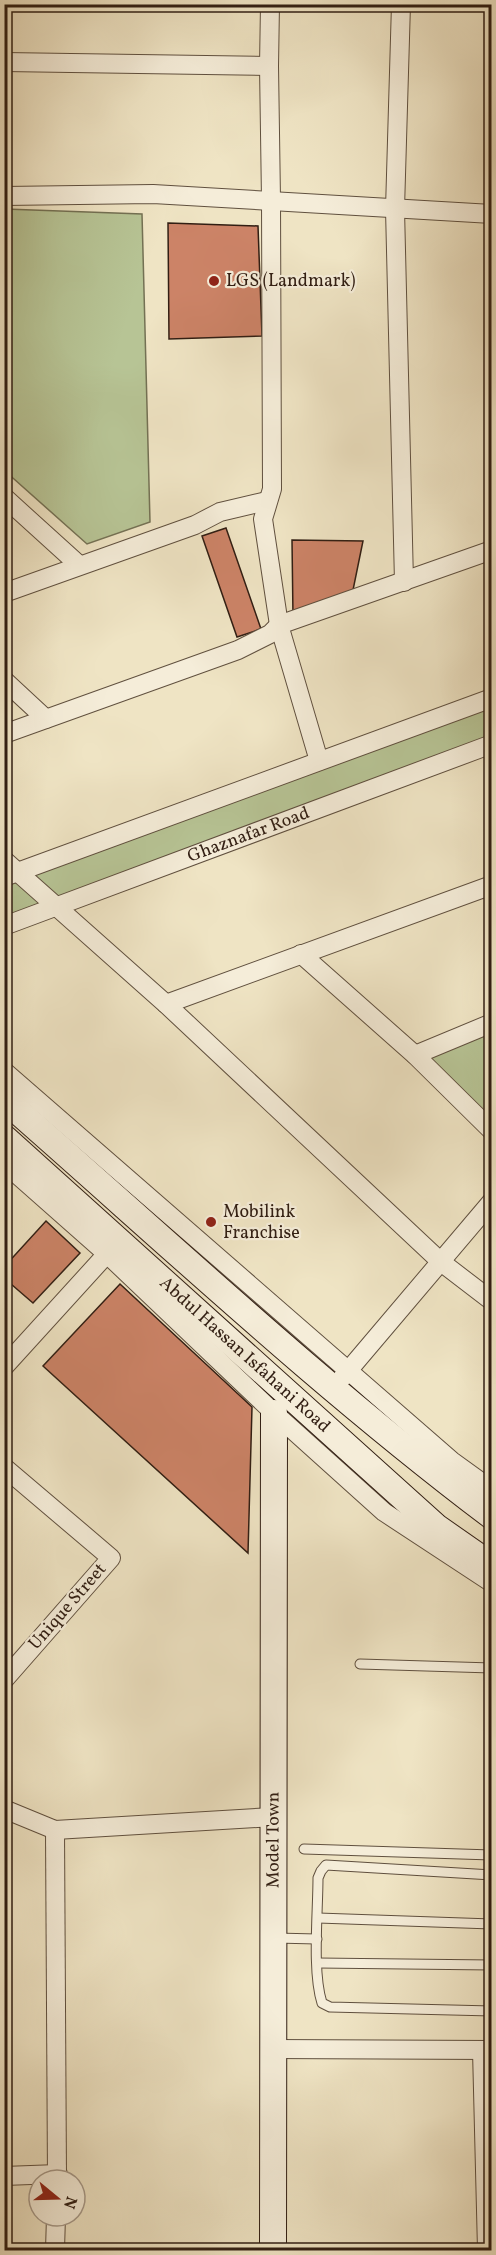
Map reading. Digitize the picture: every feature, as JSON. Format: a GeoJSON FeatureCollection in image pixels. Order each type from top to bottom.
{"type":"FeatureCollection","features":[{"type":"Feature","properties":{"kind":"main road","name":"Abdul Hassan Isfahani Road"},"geometry":{"type":"LineString","coordinates":[[4,1099],[340,1379],[442,1478],[492,1516]]}},
{"type":"Feature","properties":{"kind":"main road","name":"Abdul Hassan Isfahani Road"},"geometry":{"type":"LineString","coordinates":[[4,1138],[113,1247],[436,1527],[492,1566]]}},
{"type":"Feature","properties":{"kind":"main road","name":"Model Town"},"geometry":{"type":"LineString","coordinates":[[273,2250],[274,1413]]}},
{"type":"Feature","properties":{"kind":"street"},"geometry":{"type":"LineString","coordinates":[[270,4],[268,66],[272,489],[263,519],[279,625],[319,761]]}},
{"type":"Feature","properties":{"kind":"street"},"geometry":{"type":"LineString","coordinates":[[401,4],[395,209],[404,582]]}},
{"type":"Feature","properties":{"kind":"street"},"geometry":{"type":"LineString","coordinates":[[4,62],[268,66]]}},
{"type":"Feature","properties":{"kind":"street"},"geometry":{"type":"LineString","coordinates":[[4,196],[153,194],[492,214]]}},
{"type":"Feature","properties":{"kind":"street"},"geometry":{"type":"LineString","coordinates":[[4,497],[79,566]]}},
{"type":"Feature","properties":{"kind":"street"},"geometry":{"type":"LineString","coordinates":[[4,593],[195,525],[220,512],[267,501]]}},
{"type":"Feature","properties":{"kind":"street"},"geometry":{"type":"LineString","coordinates":[[4,734],[238,650],[270,634],[279,625],[492,550]]}},
{"type":"Feature","properties":{"kind":"street"},"geometry":{"type":"LineString","coordinates":[[4,681],[46,719]]}},
{"type":"Feature","properties":{"kind":"street"},"geometry":{"type":"LineString","coordinates":[[11,875],[492,698]]}},
{"type":"Feature","properties":{"kind":"street","name":"Ghaznafar Road"},"geometry":{"type":"LineString","coordinates":[[4,926],[492,744]]}},
{"type":"Feature","properties":{"kind":"street"},"geometry":{"type":"LineString","coordinates":[[4,860],[11,875],[56,907],[166,1004],[441,1262],[492,1301]]}},
{"type":"Feature","properties":{"kind":"street"},"geometry":{"type":"LineString","coordinates":[[166,1004],[492,885]]}},
{"type":"Feature","properties":{"kind":"street"},"geometry":{"type":"LineString","coordinates":[[301,954],[415,1055],[492,1131]]}},
{"type":"Feature","properties":{"kind":"street"},"geometry":{"type":"LineString","coordinates":[[415,1055],[492,1023]]}},
{"type":"Feature","properties":{"kind":"street"},"geometry":{"type":"LineString","coordinates":[[4,1071],[340,1379],[492,1490]]}},
{"type":"Feature","properties":{"kind":"street"},"geometry":{"type":"LineString","coordinates":[[4,1163],[113,1247],[274,1413],[384,1512],[492,1583]]}},
{"type":"Feature","properties":{"kind":"street"},"geometry":{"type":"LineString","coordinates":[[340,1379],[492,1202]]}},
{"type":"Feature","properties":{"kind":"street"},"geometry":{"type":"LineString","coordinates":[[4,1367],[113,1247]]}},
{"type":"Feature","properties":{"kind":"street","name":"Unique Street"},"geometry":{"type":"LineString","coordinates":[[4,1467],[111,1558],[4,1680]]}},
{"type":"Feature","properties":{"kind":"street"},"geometry":{"type":"LineString","coordinates":[[4,1809],[55,1830],[273,1817]]}},
{"type":"Feature","properties":{"kind":"street"},"geometry":{"type":"LineString","coordinates":[[55,1830],[58,2168]]}},
{"type":"Feature","properties":{"kind":"street"},"geometry":{"type":"LineString","coordinates":[[272,2049],[487,2050],[487,2250]]}},
{"type":"Feature","properties":{"kind":"street"},"geometry":{"type":"LineString","coordinates":[[4,2176],[27,2176]]}},
{"type":"Feature","properties":{"kind":"street"},"geometry":{"type":"LineString","coordinates":[[54,2250],[55,2228]]}},
{"type":"Feature","properties":{"kind":"lane"},"geometry":{"type":"LineString","coordinates":[[360,1664],[492,1668]]}},
{"type":"Feature","properties":{"kind":"lane"},"geometry":{"type":"LineString","coordinates":[[304,1849],[492,1855]]}},
{"type":"Feature","properties":{"kind":"lane"},"geometry":{"type":"LineString","coordinates":[[492,1875],[327,1865],[318,1878],[317,1939],[319,1994],[322,2003],[330,2007],[492,2011]]}},
{"type":"Feature","properties":{"kind":"lane"},"geometry":{"type":"LineString","coordinates":[[318,1917],[492,1924]]}},
{"type":"Feature","properties":{"kind":"lane"},"geometry":{"type":"LineString","coordinates":[[273,1938],[317,1939]]}},
{"type":"Feature","properties":{"kind":"lane"},"geometry":{"type":"LineString","coordinates":[[318,1963],[492,1965]]}},
{"type":"Feature","properties":{"kind":"green space"},"geometry":{"type":"Polygon","coordinates":[[[5,209],[142,214],[150,522],[87,544],[5,471],[5,209]]]}},
{"type":"Feature","properties":{"kind":"green space"},"geometry":{"type":"Polygon","coordinates":[[[491,698],[491,741],[5,925],[4,878],[491,698]]]}},
{"type":"Feature","properties":{"kind":"green space"},"geometry":{"type":"Polygon","coordinates":[[[491,1023],[491,1131],[415,1055],[491,1023]]]}},
{"type":"Feature","properties":{"kind":"building","name":"LGS (Landmark)"},"geometry":{"type":"Polygon","coordinates":[[[168,223],[258,226],[262,336],[169,339],[168,223]]]}},
{"type":"Feature","properties":{"kind":"building"},"geometry":{"type":"Polygon","coordinates":[[[226,528],[261,629],[237,637],[202,536],[226,528]]]}},
{"type":"Feature","properties":{"kind":"building"},"geometry":{"type":"Polygon","coordinates":[[[292,540],[363,541],[352,595],[293,617],[292,540]]]}},
{"type":"Feature","properties":{"kind":"building"},"geometry":{"type":"Polygon","coordinates":[[[46,1221],[80,1253],[33,1303],[4,1278],[4,1267],[46,1221]]]}},
{"type":"Feature","properties":{"kind":"building"},"geometry":{"type":"Polygon","coordinates":[[[120,1284],[252,1407],[248,1553],[43,1366],[120,1284]]]}},
{"type":"Feature","properties":{"kind":"place","name":"LGS (Landmark)"},"geometry":{"type":"Point","coordinates":[214,281]}},
{"type":"Feature","properties":{"kind":"place","name":"Mobilink Franchise"},"geometry":{"type":"Point","coordinates":[211,1222]}}]}
